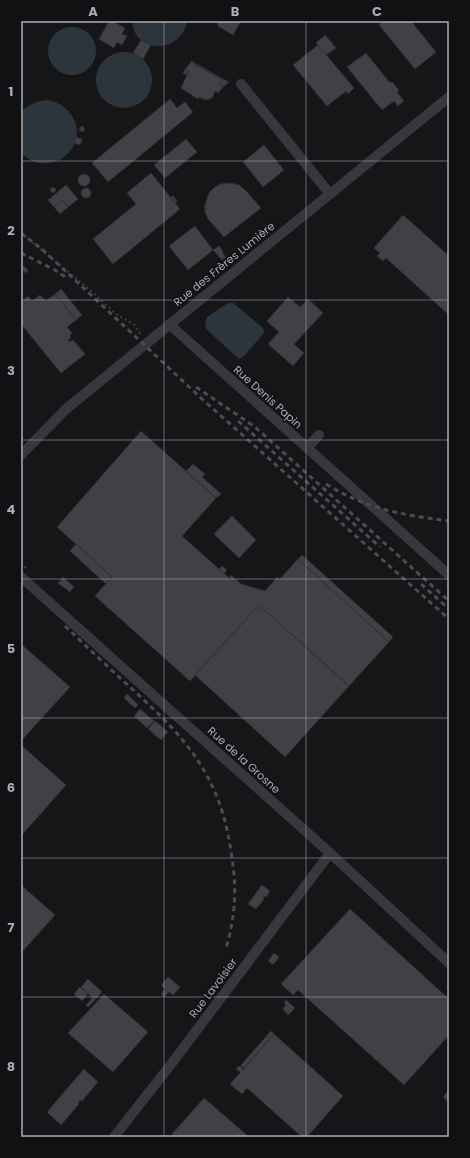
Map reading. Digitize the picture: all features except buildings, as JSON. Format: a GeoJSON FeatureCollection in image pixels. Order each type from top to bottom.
{"type":"FeatureCollection","features":[{"type":"Feature","properties":{"kind":"street"},"geometry":{"type":"LineString","coordinates":[[241,84],[330,194]]}},
{"type":"Feature","properties":{"kind":"street","name":"Rue des Frères Lumière"},"geometry":{"type":"LineString","coordinates":[[21,455],[66,409],[146,344],[168,324],[448,101]]}},
{"type":"Feature","properties":{"kind":"street","name":"Rue Denis Papin"},"geometry":{"type":"LineString","coordinates":[[168,324],[449,575]]}},
{"type":"Feature","properties":{"kind":"street"},"geometry":{"type":"LineString","coordinates":[[307,448],[319,435]]}},
{"type":"Feature","properties":{"kind":"street","name":"Rue de la Grosne"},"geometry":{"type":"LineString","coordinates":[[21,577],[330,853],[449,963]]}},
{"type":"Feature","properties":{"kind":"street","name":"Rue Lavoisier"},"geometry":{"type":"LineString","coordinates":[[114,1137],[172,1063],[330,853]]}},
{"type":"Feature","properties":{"kind":"path"},"geometry":{"type":"LineString","coordinates":[[21,233],[90,290],[116,314],[135,325],[146,344]]}},
{"type":"Feature","properties":{"kind":"shaded area"},"geometry":{"type":"Polygon","coordinates":[[[132,21],[187,21],[183,32],[177,40],[158,46],[149,45],[141,40],[135,32],[132,21]]]}},
{"type":"Feature","properties":{"kind":"shaded area"},"geometry":{"type":"Polygon","coordinates":[[[67,27],[77,27],[86,31],[92,37],[95,42],[95,60],[86,71],[77,75],[67,75],[58,71],[52,65],[48,56],[48,46],[52,37],[58,31],[67,27]]]}},
{"type":"Feature","properties":{"kind":"shaded area"},"geometry":{"type":"Polygon","coordinates":[[[124,52],[135,54],[144,60],[150,69],[152,80],[150,91],[144,100],[135,106],[124,108],[113,106],[104,100],[98,91],[96,80],[98,69],[104,60],[113,54],[124,52]]]}},
{"type":"Feature","properties":{"kind":"shaded area"},"geometry":{"type":"Polygon","coordinates":[[[46,100],[60,104],[70,113],[76,125],[77,137],[73,147],[65,156],[56,162],[44,163],[32,161],[21,153],[21,112],[33,104],[46,100]]]}},
{"type":"Feature","properties":{"kind":"shaded area"},"geometry":{"type":"Polygon","coordinates":[[[228,303],[233,303],[263,328],[264,333],[243,357],[239,359],[206,329],[205,324],[207,317],[228,303]]]}},
{"type":"Feature","properties":{"kind":"railway"},"geometry":{"type":"LineString","coordinates":[[21,233],[43,250],[202,399],[449,619]]}},
{"type":"Feature","properties":{"kind":"railway"},"geometry":{"type":"LineString","coordinates":[[21,253],[55,270],[67,278]]}},
{"type":"Feature","properties":{"kind":"railway"},"geometry":{"type":"LineString","coordinates":[[196,387],[255,427],[449,601]]}},
{"type":"Feature","properties":{"kind":"railway"},"geometry":{"type":"LineString","coordinates":[[238,421],[380,547]]}},
{"type":"Feature","properties":{"kind":"railway"},"geometry":{"type":"LineString","coordinates":[[326,484],[341,493],[385,510],[449,521]]}},
{"type":"Feature","properties":{"kind":"railway"},"geometry":{"type":"LineString","coordinates":[[421,584],[449,609]]}},
{"type":"Feature","properties":{"kind":"railway"},"geometry":{"type":"LineString","coordinates":[[65,626],[169,725],[187,745],[208,777],[217,797],[224,819],[233,864],[235,888],[234,912],[226,948]]}}]}
